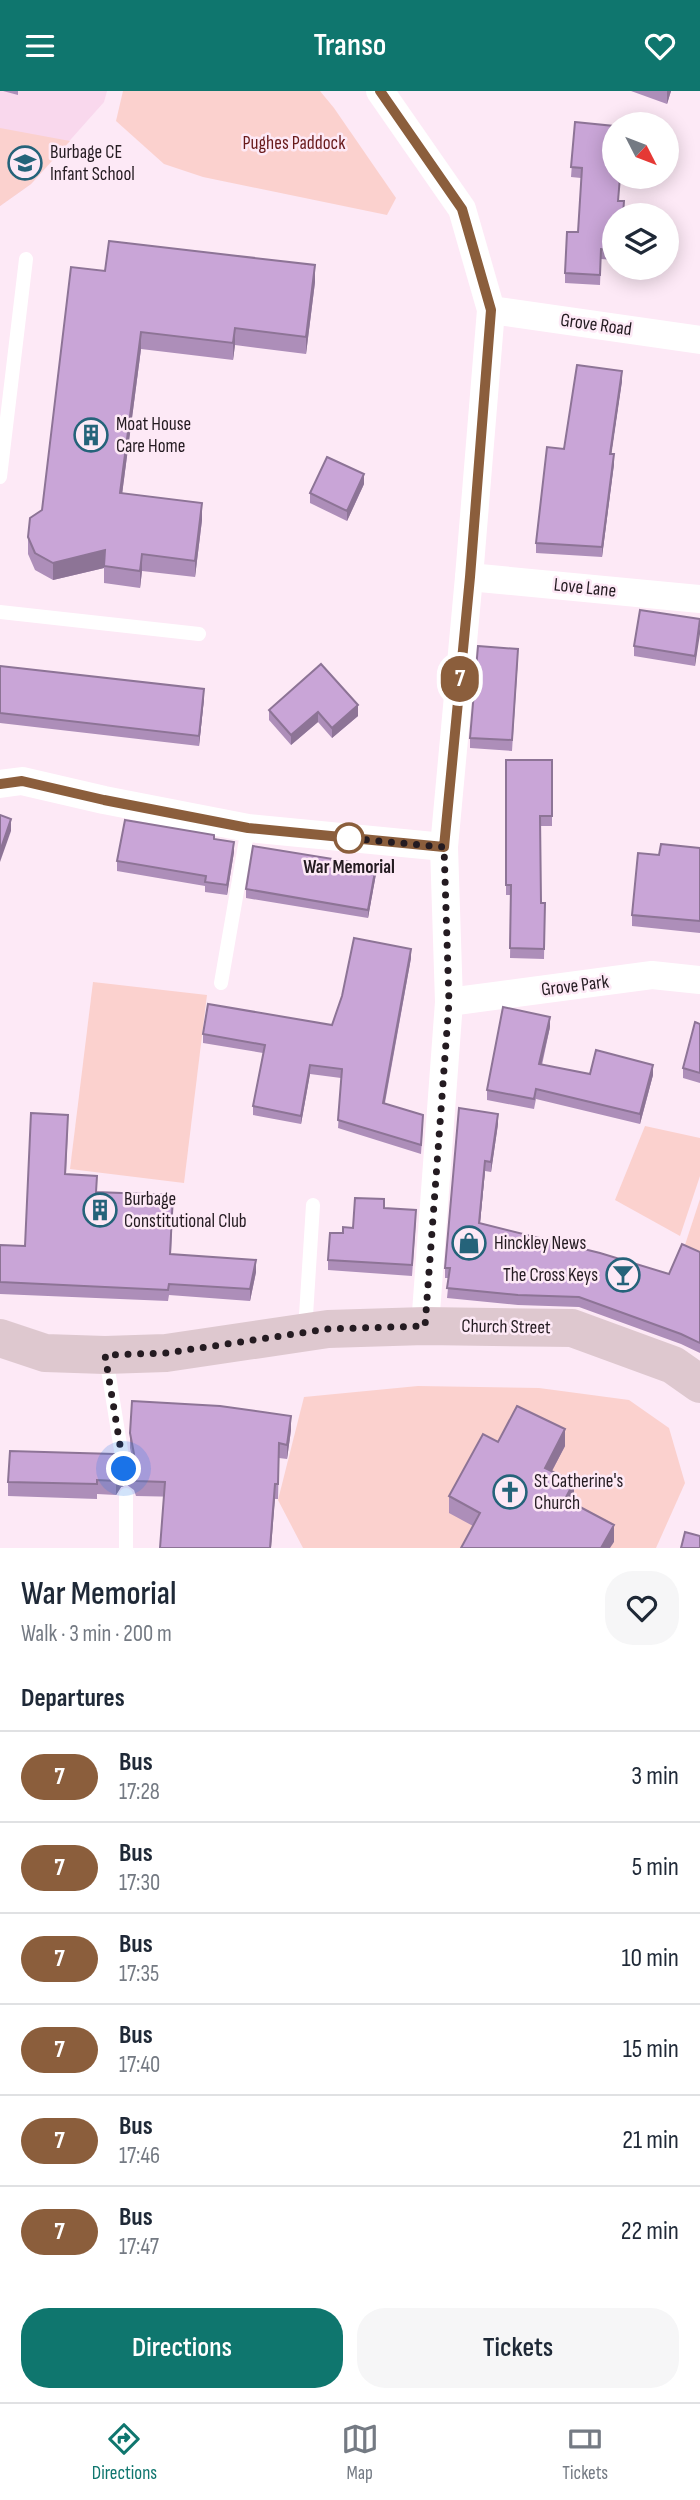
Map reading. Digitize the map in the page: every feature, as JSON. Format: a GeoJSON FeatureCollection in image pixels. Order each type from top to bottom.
{"type":"FeatureCollection","features":[{"type":"Feature","properties":{"kind":"main road","name":"Church Street"},"geometry":{"type":"LineString","coordinates":[[0,1338],[45,1353],[105,1355],[166,1353],[328,1329],[425,1326],[572,1328],[687,1375]]}},
{"type":"Feature","properties":{"kind":"street"},"geometry":{"type":"LineString","coordinates":[[386,94],[462,209],[491,310],[470,577],[444,847],[449,1002],[425,1326]]}},
{"type":"Feature","properties":{"kind":"street","name":"Grove Road"},"geometry":{"type":"LineString","coordinates":[[491,310],[700,340]]}},
{"type":"Feature","properties":{"kind":"street","name":"Love Lane"},"geometry":{"type":"LineString","coordinates":[[470,577],[700,599]]}},
{"type":"Feature","properties":{"kind":"street"},"geometry":{"type":"LineString","coordinates":[[0,784],[22,781],[248,828],[444,847]]}},
{"type":"Feature","properties":{"kind":"street","name":"Grove Park"},"geometry":{"type":"LineString","coordinates":[[449,1002],[652,975],[700,980]]}},
{"type":"Feature","properties":{"kind":"lane"},"geometry":{"type":"LineString","coordinates":[[0,477],[26,258]]}},
{"type":"Feature","properties":{"kind":"lane"},"geometry":{"type":"LineString","coordinates":[[0,612],[200,633]]}},
{"type":"Feature","properties":{"kind":"lane"},"geometry":{"type":"LineString","coordinates":[[221,983],[248,828]]}},
{"type":"Feature","properties":{"kind":"lane"},"geometry":{"type":"LineString","coordinates":[[305,1332],[313,1205]]}},
{"type":"Feature","properties":{"kind":"lane"},"geometry":{"type":"LineString","coordinates":[[105,1355],[124,1469]]}},
{"type":"Feature","properties":{"kind":"lane"},"geometry":{"type":"LineString","coordinates":[[126,1495],[126,1548]]}},
{"type":"Feature","properties":{"kind":"shaded area","name":"Burbage CE Infant School"},"geometry":{"type":"Polygon","coordinates":[[[0,91],[107,91],[104,102],[31,184],[0,206],[0,91]]]}},
{"type":"Feature","properties":{"kind":"green space","name":"Pughes Paddock"},"geometry":{"type":"Polygon","coordinates":[[[123,91],[320,91],[396,198],[387,215],[203,177],[164,164],[116,121],[123,91]]]}},
{"type":"Feature","properties":{"kind":"green space"},"geometry":{"type":"Polygon","coordinates":[[[0,128],[70,141],[31,184],[0,206],[0,128]]]}},
{"type":"Feature","properties":{"kind":"green space"},"geometry":{"type":"Polygon","coordinates":[[[93,982],[207,995],[184,1183],[70,1169],[93,982]]]}},
{"type":"Feature","properties":{"kind":"green space"},"geometry":{"type":"Polygon","coordinates":[[[645,1126],[700,1138],[700,1176],[680,1236],[615,1200],[645,1126]]]}},
{"type":"Feature","properties":{"kind":"green space"},"geometry":{"type":"Polygon","coordinates":[[[700,1199],[700,1262],[682,1254],[700,1199]]]}},
{"type":"Feature","properties":{"kind":"green space","name":"St Catherine's Church"},"geometry":{"type":"Polygon","coordinates":[[[418,1386],[539,1388],[629,1400],[669,1428],[685,1483],[656,1548],[303,1548],[278,1500],[304,1397],[418,1386]]]}},
{"type":"Feature","properties":{"kind":"building"},"geometry":{"type":"Polygon","coordinates":[[[575,122],[602,125],[602,189],[619,189],[618,201],[624,201],[602,203],[600,275],[565,273],[567,232],[578,232],[582,168],[571,167],[575,122]]]}},
{"type":"Feature","properties":{"kind":"building","name":"Moat House Care Home"},"geometry":{"type":"Polygon","coordinates":[[[109,241],[315,265],[306,337],[235,328],[233,343],[141,332],[120,493],[202,503],[195,561],[142,554],[140,571],[104,566],[105,550],[53,563],[35,553],[28,537],[30,518],[42,510],[71,267],[105,271],[109,241]]]}},
{"type":"Feature","properties":{"kind":"building"},"geometry":{"type":"Polygon","coordinates":[[[577,365],[622,371],[610,454],[614,454],[602,547],[536,543],[547,447],[564,449],[577,365]]]}},
{"type":"Feature","properties":{"kind":"building"},"geometry":{"type":"Polygon","coordinates":[[[327,457],[364,474],[347,511],[310,493],[327,457]]]}},
{"type":"Feature","properties":{"kind":"building"},"geometry":{"type":"Polygon","coordinates":[[[640,610],[700,619],[695,656],[634,646],[640,610]]]}},
{"type":"Feature","properties":{"kind":"building"},"geometry":{"type":"Polygon","coordinates":[[[478,646],[518,649],[512,740],[470,738],[478,646]]]}},
{"type":"Feature","properties":{"kind":"building"},"geometry":{"type":"Polygon","coordinates":[[[321,664],[358,705],[332,728],[318,712],[291,735],[269,710],[321,664]]]}},
{"type":"Feature","properties":{"kind":"building"},"geometry":{"type":"Polygon","coordinates":[[[0,666],[204,689],[199,736],[0,713],[0,666]]]}},
{"type":"Feature","properties":{"kind":"building"},"geometry":{"type":"Polygon","coordinates":[[[506,760],[552,760],[552,816],[540,816],[541,903],[545,903],[544,949],[510,948],[511,885],[506,885],[506,760]]]}},
{"type":"Feature","properties":{"kind":"building"},"geometry":{"type":"Polygon","coordinates":[[[0,815],[11,819],[0,851],[0,815]]]}},
{"type":"Feature","properties":{"kind":"building"},"geometry":{"type":"Polygon","coordinates":[[[125,820],[214,835],[214,839],[234,842],[227,885],[205,882],[206,876],[117,861],[125,820]]]}},
{"type":"Feature","properties":{"kind":"building"},"geometry":{"type":"Polygon","coordinates":[[[661,844],[700,848],[700,921],[632,915],[638,853],[659,855],[661,844]]]}},
{"type":"Feature","properties":{"kind":"building"},"geometry":{"type":"Polygon","coordinates":[[[253,846],[376,866],[368,910],[246,889],[253,846]]]}},
{"type":"Feature","properties":{"kind":"building"},"geometry":{"type":"Polygon","coordinates":[[[354,938],[411,949],[383,1103],[423,1115],[421,1145],[338,1120],[342,1069],[310,1065],[301,1116],[253,1106],[265,1045],[203,1034],[208,1004],[332,1025],[342,996],[354,938]]]}},
{"type":"Feature","properties":{"kind":"building"},"geometry":{"type":"Polygon","coordinates":[[[503,1007],[550,1017],[539,1064],[590,1074],[596,1050],[653,1065],[640,1114],[536,1089],[534,1099],[487,1090],[503,1007]]]}},
{"type":"Feature","properties":{"kind":"building"},"geometry":{"type":"Polygon","coordinates":[[[695,1022],[700,1024],[700,1073],[683,1068],[695,1022]]]}},
{"type":"Feature","properties":{"kind":"building"},"geometry":{"type":"Polygon","coordinates":[[[459,1108],[498,1114],[491,1162],[485,1161],[479,1223],[600,1253],[669,1274],[682,1244],[700,1252],[700,1343],[579,1297],[518,1295],[447,1288],[450,1268],[445,1268],[459,1108]]]}},
{"type":"Feature","properties":{"kind":"building","name":"Burbage Constitutional Club"},"geometry":{"type":"Polygon","coordinates":[[[31,1113],[68,1115],[65,1174],[97,1176],[96,1192],[173,1195],[170,1254],[256,1260],[250,1289],[169,1284],[168,1290],[0,1282],[0,1245],[25,1246],[31,1113]]]}},
{"type":"Feature","properties":{"kind":"building"},"geometry":{"type":"Polygon","coordinates":[[[355,1198],[384,1199],[384,1208],[416,1210],[412,1265],[328,1260],[330,1233],[343,1233],[343,1227],[353,1228],[355,1198]]]}},
{"type":"Feature","properties":{"kind":"building"},"geometry":{"type":"Polygon","coordinates":[[[132,1401],[220,1406],[291,1416],[287,1445],[279,1443],[278,1484],[275,1484],[270,1548],[160,1548],[165,1482],[136,1481],[134,1475],[127,1471],[121,1473],[116,1481],[97,1480],[97,1484],[8,1482],[10,1451],[114,1454],[117,1461],[126,1464],[131,1462],[134,1454],[130,1433],[132,1401]]]}},
{"type":"Feature","properties":{"kind":"building","name":"St Catherine's Church"},"geometry":{"type":"Polygon","coordinates":[[[517,1406],[565,1429],[545,1468],[574,1482],[565,1499],[614,1525],[601,1548],[461,1548],[480,1513],[449,1496],[483,1434],[498,1442],[517,1406]]]}},
{"type":"Feature","properties":{"kind":"building"},"geometry":{"type":"Polygon","coordinates":[[[685,1532],[700,1536],[700,1548],[681,1548],[685,1532]]]}},
{"type":"Feature","properties":{"kind":"bus line","name":"7"},"geometry":{"type":"LineString","coordinates":[[0,784],[22,781],[248,828],[444,847],[470,577],[491,310],[462,209],[380,91]]}},
{"type":"Feature","properties":{"kind":"place","name":"Burbage CE Infant School"},"geometry":{"type":"Point","coordinates":[25,163]}},
{"type":"Feature","properties":{"kind":"place","name":"Moat House Care Home"},"geometry":{"type":"Point","coordinates":[91,435]}},
{"type":"Feature","properties":{"kind":"place","name":"War Memorial"},"geometry":{"type":"Point","coordinates":[349,838]}},
{"type":"Feature","properties":{"kind":"place","name":"Burbage Constitutional Club"},"geometry":{"type":"Point","coordinates":[100,1210]}},
{"type":"Feature","properties":{"kind":"place","name":"Hinckley News"},"geometry":{"type":"Point","coordinates":[469,1243]}},
{"type":"Feature","properties":{"kind":"place","name":"The Cross Keys"},"geometry":{"type":"Point","coordinates":[623,1275]}},
{"type":"Feature","properties":{"kind":"place","name":"St Catherine's Church"},"geometry":{"type":"Point","coordinates":[510,1492]}},
{"type":"Feature","properties":{"kind":"route"},"geometry":{"type":"LineString","coordinates":[[124,1469],[105,1355],[166,1353],[328,1329],[425,1326],[449,1002],[444,847],[346,838],[349,838]]}}]}
